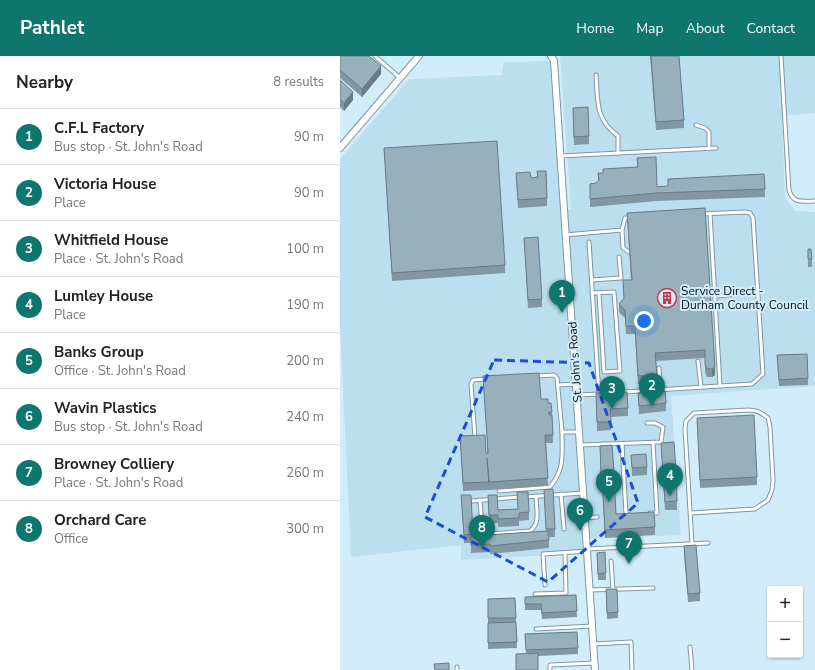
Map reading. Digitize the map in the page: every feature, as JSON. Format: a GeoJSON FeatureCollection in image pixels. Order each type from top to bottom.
{"type":"FeatureCollection","features":[{"type":"Feature","properties":{"kind":"street"},"geometry":{"type":"LineString","coordinates":[[340,148],[420,56]]}},
{"type":"Feature","properties":{"kind":"street","name":"St. John's Road"},"geometry":{"type":"LineString","coordinates":[[551,56],[554,61],[561,156],[595,667]]}},
{"type":"Feature","properties":{"kind":"lane"},"geometry":{"type":"LineString","coordinates":[[375,56],[400,78]]}},
{"type":"Feature","properties":{"kind":"lane"},"geometry":{"type":"LineString","coordinates":[[781,56],[788,190],[791,197],[795,200],[815,201]]}},
{"type":"Feature","properties":{"kind":"lane"},"geometry":{"type":"LineString","coordinates":[[596,76],[601,118],[604,125],[618,136],[618,153]]}},
{"type":"Feature","properties":{"kind":"lane"},"geometry":{"type":"LineString","coordinates":[[696,126],[705,128],[709,132],[709,148]]}},
{"type":"Feature","properties":{"kind":"lane"},"geometry":{"type":"LineString","coordinates":[[561,156],[716,148]]}},
{"type":"Feature","properties":{"kind":"lane"},"geometry":{"type":"LineString","coordinates":[[622,392],[752,384],[763,374],[759,292],[753,218],[750,213],[744,212],[695,214]]}},
{"type":"Feature","properties":{"kind":"lane"},"geometry":{"type":"LineString","coordinates":[[710,213],[716,296],[720,386]]}},
{"type":"Feature","properties":{"kind":"lane"},"geometry":{"type":"LineString","coordinates":[[629,252],[623,248],[622,230],[625,218],[633,218]]}},
{"type":"Feature","properties":{"kind":"lane"},"geometry":{"type":"LineString","coordinates":[[566,235],[622,230]]}},
{"type":"Feature","properties":{"kind":"lane"},"geometry":{"type":"LineString","coordinates":[[589,242],[599,394]]}},
{"type":"Feature","properties":{"kind":"lane"},"geometry":{"type":"LineString","coordinates":[[592,280],[621,278],[620,257]]}},
{"type":"Feature","properties":{"kind":"lane"},"geometry":{"type":"LineString","coordinates":[[592,293],[614,292],[620,371],[604,372],[598,293]]}},
{"type":"Feature","properties":{"kind":"lane"},"geometry":{"type":"LineString","coordinates":[[716,296],[759,292]]}},
{"type":"Feature","properties":{"kind":"lane"},"geometry":{"type":"LineString","coordinates":[[698,361],[701,387]]}},
{"type":"Feature","properties":{"kind":"lane"},"geometry":{"type":"LineString","coordinates":[[659,368],[660,390]]}},
{"type":"Feature","properties":{"kind":"lane"},"geometry":{"type":"LineString","coordinates":[[500,491],[550,486],[560,474],[562,467],[562,432],[557,378],[554,375],[532,377]]}},
{"type":"Feature","properties":{"kind":"lane"},"geometry":{"type":"LineString","coordinates":[[475,437],[471,384],[473,380],[495,379]]}},
{"type":"Feature","properties":{"kind":"lane"},"geometry":{"type":"LineString","coordinates":[[558,385],[576,384]]}},
{"type":"Feature","properties":{"kind":"lane"},"geometry":{"type":"LineString","coordinates":[[578,395],[606,393]]}},
{"type":"Feature","properties":{"kind":"lane"},"geometry":{"type":"LineString","coordinates":[[691,513],[755,509],[762,505],[770,496],[773,480],[770,427],[768,418],[763,414],[748,410],[694,413],[686,421],[692,544]]}},
{"type":"Feature","properties":{"kind":"lane"},"geometry":{"type":"LineString","coordinates":[[581,446],[662,442],[663,427],[655,423],[647,423]]}},
{"type":"Feature","properties":{"kind":"lane"},"geometry":{"type":"LineString","coordinates":[[562,432],[580,432]]}},
{"type":"Feature","properties":{"kind":"lane"},"geometry":{"type":"LineString","coordinates":[[641,513],[657,513],[653,443]]}},
{"type":"Feature","properties":{"kind":"lane"},"geometry":{"type":"LineString","coordinates":[[622,444],[626,514],[634,514]]}},
{"type":"Feature","properties":{"kind":"lane"},"geometry":{"type":"LineString","coordinates":[[473,501],[583,493]]}},
{"type":"Feature","properties":{"kind":"lane"},"geometry":{"type":"LineString","coordinates":[[561,494],[564,529]]}},
{"type":"Feature","properties":{"kind":"lane"},"geometry":{"type":"LineString","coordinates":[[480,500],[482,527],[489,534],[530,531],[534,528],[537,523],[536,496]]}},
{"type":"Feature","properties":{"kind":"lane"},"geometry":{"type":"LineString","coordinates":[[585,518],[597,517]]}},
{"type":"Feature","properties":{"kind":"lane"},"geometry":{"type":"LineString","coordinates":[[545,585],[543,554],[708,543]]}},
{"type":"Feature","properties":{"kind":"lane"},"geometry":{"type":"LineString","coordinates":[[535,594],[566,593],[565,553]]}},
{"type":"Feature","properties":{"kind":"lane"},"geometry":{"type":"LineString","coordinates":[[611,561],[613,589]]}},
{"type":"Feature","properties":{"kind":"lane"},"geometry":{"type":"LineString","coordinates":[[590,590],[653,588]]}},
{"type":"Feature","properties":{"kind":"lane"},"geometry":{"type":"LineString","coordinates":[[536,629],[592,626]]}},
{"type":"Feature","properties":{"kind":"lane"},"geometry":{"type":"LineString","coordinates":[[594,644],[631,642],[632,670]]}},
{"type":"Feature","properties":{"kind":"lane"},"geometry":{"type":"LineString","coordinates":[[690,647],[692,670]]}},
{"type":"Feature","properties":{"kind":"lane"},"geometry":{"type":"LineString","coordinates":[[550,670],[550,665],[570,664],[595,667]]}},
{"type":"Feature","properties":{"kind":"lane"},"geometry":{"type":"LineString","coordinates":[[570,664],[570,670]]}},
{"type":"Feature","properties":{"kind":"highlighted area"},"geometry":{"type":"Polygon","coordinates":[[[494,360],[589,363],[638,503],[548,582],[425,517],[494,360]]]}},
{"type":"Feature","properties":{"kind":"shaded area"},"geometry":{"type":"Polygon","coordinates":[[[560,56],[815,56],[815,113],[782,116],[785,197],[795,211],[815,212],[815,386],[671,396],[681,535],[587,539],[588,553],[461,560],[461,545],[351,557],[340,328],[340,159],[409,79],[502,75],[504,62],[554,61],[564,210],[571,209],[560,56]]]}},
{"type":"Feature","properties":{"kind":"building"},"geometry":{"type":"Polygon","coordinates":[[[340,56],[369,56],[381,66],[362,89],[340,70],[340,56]]]}},
{"type":"Feature","properties":{"kind":"building"},"geometry":{"type":"Polygon","coordinates":[[[651,56],[679,56],[684,120],[656,122],[651,56]]]}},
{"type":"Feature","properties":{"kind":"building"},"geometry":{"type":"Polygon","coordinates":[[[340,80],[353,92],[344,103],[340,99],[340,80]]]}},
{"type":"Feature","properties":{"kind":"building"},"geometry":{"type":"Polygon","coordinates":[[[588,107],[589,136],[574,137],[573,108],[588,107]]]}},
{"type":"Feature","properties":{"kind":"building"},"geometry":{"type":"Polygon","coordinates":[[[497,141],[505,265],[392,273],[384,148],[497,141]]]}},
{"type":"Feature","properties":{"kind":"building"},"geometry":{"type":"Polygon","coordinates":[[[656,157],[657,187],[668,186],[668,179],[764,174],[765,189],[657,193],[590,199],[590,184],[596,183],[599,180],[598,173],[603,173],[603,169],[638,167],[637,158],[656,157]]]}},
{"type":"Feature","properties":{"kind":"building"},"geometry":{"type":"Polygon","coordinates":[[[537,171],[546,171],[547,198],[518,200],[516,173],[530,172],[531,178],[538,177],[537,171]]]}},
{"type":"Feature","properties":{"kind":"building","name":"Service Direct - Durham County Council"},"geometry":{"type":"Polygon","coordinates":[[[705,208],[715,367],[712,369],[707,369],[705,364],[705,350],[655,353],[657,375],[638,376],[635,326],[626,326],[625,310],[619,304],[624,298],[623,280],[632,280],[627,213],[705,208]]]}},
{"type":"Feature","properties":{"kind":"building"},"geometry":{"type":"Polygon","coordinates":[[[538,237],[542,299],[528,300],[524,238],[538,237]]]}},
{"type":"Feature","properties":{"kind":"building"},"geometry":{"type":"Polygon","coordinates":[[[808,249],[811,249],[812,259],[808,259],[808,249]]]}},
{"type":"Feature","properties":{"kind":"building"},"geometry":{"type":"Polygon","coordinates":[[[807,354],[808,378],[779,380],[777,355],[807,354]]]}},
{"type":"Feature","properties":{"kind":"building"},"geometry":{"type":"Polygon","coordinates":[[[539,373],[541,399],[548,399],[548,403],[551,403],[552,412],[549,412],[549,415],[552,415],[553,435],[545,435],[548,478],[463,483],[460,436],[485,435],[486,453],[488,453],[483,376],[539,373]]]}},
{"type":"Feature","properties":{"kind":"building"},"geometry":{"type":"Polygon","coordinates":[[[665,391],[666,403],[639,406],[638,393],[665,391]]]}},
{"type":"Feature","properties":{"kind":"building"},"geometry":{"type":"Polygon","coordinates":[[[627,392],[628,408],[610,409],[611,422],[597,422],[596,393],[627,392]]]}},
{"type":"Feature","properties":{"kind":"building"},"geometry":{"type":"Polygon","coordinates":[[[754,415],[757,477],[700,480],[697,418],[754,415]]]}},
{"type":"Feature","properties":{"kind":"building"},"geometry":{"type":"Polygon","coordinates":[[[674,442],[676,471],[663,472],[661,443],[674,442]]]}},
{"type":"Feature","properties":{"kind":"building"},"geometry":{"type":"Polygon","coordinates":[[[612,445],[614,472],[601,473],[600,446],[612,445]]]}},
{"type":"Feature","properties":{"kind":"building"},"geometry":{"type":"Polygon","coordinates":[[[646,454],[647,467],[632,468],[631,455],[646,454]]]}},
{"type":"Feature","properties":{"kind":"building"},"geometry":{"type":"Polygon","coordinates":[[[676,474],[677,501],[665,502],[663,475],[676,474]]]}},
{"type":"Feature","properties":{"kind":"building"},"geometry":{"type":"Polygon","coordinates":[[[614,476],[616,514],[654,512],[655,527],[605,530],[602,477],[614,476]]]}},
{"type":"Feature","properties":{"kind":"building"},"geometry":{"type":"Polygon","coordinates":[[[553,489],[555,529],[546,529],[544,490],[553,489]]]}},
{"type":"Feature","properties":{"kind":"building"},"geometry":{"type":"Polygon","coordinates":[[[517,492],[528,492],[529,512],[519,513],[519,518],[498,519],[498,515],[489,515],[488,495],[497,495],[498,510],[518,509],[517,492]]]}},
{"type":"Feature","properties":{"kind":"building"},"geometry":{"type":"Polygon","coordinates":[[[461,495],[471,495],[473,534],[464,535],[461,495]]]}},
{"type":"Feature","properties":{"kind":"building"},"geometry":{"type":"Polygon","coordinates":[[[548,531],[549,540],[490,546],[490,544],[471,545],[471,536],[548,531]]]}},
{"type":"Feature","properties":{"kind":"building"},"geometry":{"type":"Polygon","coordinates":[[[696,545],[700,593],[688,594],[684,546],[696,545]]]}},
{"type":"Feature","properties":{"kind":"building"},"geometry":{"type":"Polygon","coordinates":[[[605,552],[606,573],[598,574],[597,553],[605,552]]]}},
{"type":"Feature","properties":{"kind":"building"},"geometry":{"type":"Polygon","coordinates":[[[606,589],[617,589],[618,612],[607,613],[606,589]]]}},
{"type":"Feature","properties":{"kind":"building"},"geometry":{"type":"Polygon","coordinates":[[[576,595],[577,611],[542,613],[541,604],[525,604],[525,597],[576,595]]]}},
{"type":"Feature","properties":{"kind":"building"},"geometry":{"type":"Polygon","coordinates":[[[515,598],[516,618],[488,618],[488,599],[515,598]]]}},
{"type":"Feature","properties":{"kind":"building"},"geometry":{"type":"Polygon","coordinates":[[[516,622],[517,642],[488,643],[488,623],[516,622]]]}},
{"type":"Feature","properties":{"kind":"building"},"geometry":{"type":"Polygon","coordinates":[[[577,632],[578,648],[526,650],[525,634],[577,632]]]}},
{"type":"Feature","properties":{"kind":"building"},"geometry":{"type":"Polygon","coordinates":[[[538,653],[538,670],[516,670],[516,654],[538,653]]]}},
{"type":"Feature","properties":{"kind":"building"},"geometry":{"type":"Polygon","coordinates":[[[449,663],[449,670],[435,670],[434,664],[449,663]]]}},
{"type":"Feature","properties":{"kind":"place","name":"Service Direct - Durham County Council"},"geometry":{"type":"Point","coordinates":[667,298]}},
{"type":"Feature","properties":{"kind":"place","name":"C.F.L Factory"},"geometry":{"type":"Point","coordinates":[562,313]}},
{"type":"Feature","properties":{"kind":"place","name":"Victoria House"},"geometry":{"type":"Point","coordinates":[652,406]}},
{"type":"Feature","properties":{"kind":"place","name":"Whitfield House"},"geometry":{"type":"Point","coordinates":[612,409]}},
{"type":"Feature","properties":{"kind":"place","name":"Lumley House"},"geometry":{"type":"Point","coordinates":[670,496]}},
{"type":"Feature","properties":{"kind":"place","name":"Banks Group"},"geometry":{"type":"Point","coordinates":[609,502]}},
{"type":"Feature","properties":{"kind":"place","name":"Wavin Plastics"},"geometry":{"type":"Point","coordinates":[580,531]}},
{"type":"Feature","properties":{"kind":"place","name":"Orchard Care"},"geometry":{"type":"Point","coordinates":[482,548]}},
{"type":"Feature","properties":{"kind":"place","name":"Browney Colliery"},"geometry":{"type":"Point","coordinates":[629,564]}}]}
